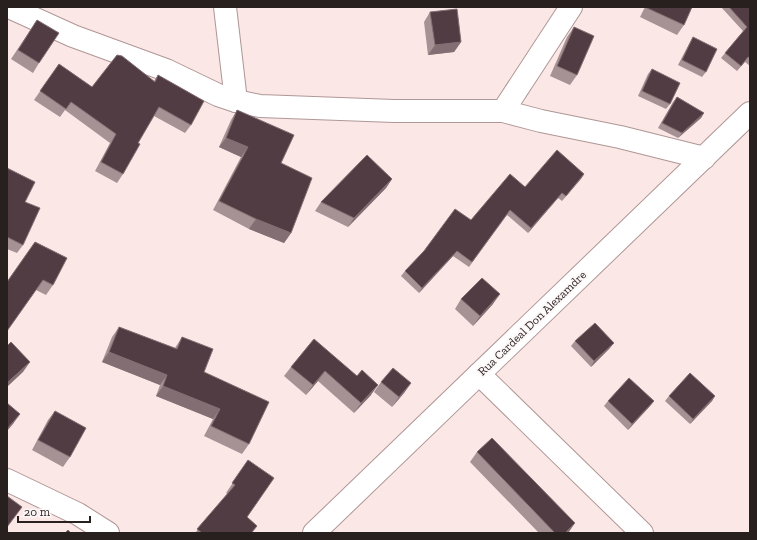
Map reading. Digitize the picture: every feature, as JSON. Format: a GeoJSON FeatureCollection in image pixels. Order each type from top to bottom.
{"type":"FeatureCollection","features":[{"type":"Feature","properties":{"kind":"street"},"geometry":{"type":"LineString","coordinates":[[8,7],[73,36],[166,70],[218,95],[236,101],[260,106],[323,109],[394,111],[503,111],[542,121],[620,137],[704,158]]}},
{"type":"Feature","properties":{"kind":"street"},"geometry":{"type":"LineString","coordinates":[[224,7],[236,101]]}},
{"type":"Feature","properties":{"kind":"street"},"geometry":{"type":"LineString","coordinates":[[503,111],[571,7]]}},
{"type":"Feature","properties":{"kind":"street","name":"Rua Cardeal Don Alexamdre"},"geometry":{"type":"LineString","coordinates":[[314,533],[750,113]]}},
{"type":"Feature","properties":{"kind":"street"},"geometry":{"type":"LineString","coordinates":[[479,374],[642,533]]}},
{"type":"Feature","properties":{"kind":"street"},"geometry":{"type":"LineString","coordinates":[[7,480],[78,514],[108,533]]}},
{"type":"Feature","properties":{"kind":"building"},"geometry":{"type":"Polygon","coordinates":[[[647,7],[692,7],[684,25],[647,7]]]}},
{"type":"Feature","properties":{"kind":"building"},"geometry":{"type":"Polygon","coordinates":[[[729,7],[750,7],[750,58],[748,57],[741,66],[725,53],[747,27],[729,7]]]}},
{"type":"Feature","properties":{"kind":"building"},"geometry":{"type":"Polygon","coordinates":[[[457,9],[461,42],[435,45],[430,12],[457,9]]]}},
{"type":"Feature","properties":{"kind":"building"},"geometry":{"type":"Polygon","coordinates":[[[37,20],[59,33],[39,63],[18,50],[37,20]]]}},
{"type":"Feature","properties":{"kind":"building"},"geometry":{"type":"Polygon","coordinates":[[[574,27],[594,36],[577,75],[557,66],[574,27]]]}},
{"type":"Feature","properties":{"kind":"building"},"geometry":{"type":"Polygon","coordinates":[[[693,37],[717,49],[706,72],[682,60],[693,37]]]}},
{"type":"Feature","properties":{"kind":"building"},"geometry":{"type":"Polygon","coordinates":[[[117,55],[122,56],[155,82],[158,75],[204,101],[191,125],[159,107],[138,143],[140,144],[123,174],[101,162],[116,134],[71,102],[66,109],[40,91],[59,64],[92,87],[117,55]]]}},
{"type":"Feature","properties":{"kind":"building"},"geometry":{"type":"Polygon","coordinates":[[[652,69],[680,83],[670,104],[642,91],[652,69]]]}},
{"type":"Feature","properties":{"kind":"building"},"geometry":{"type":"Polygon","coordinates":[[[677,97],[704,113],[682,133],[662,123],[677,97]]]}},
{"type":"Feature","properties":{"kind":"building"},"geometry":{"type":"Polygon","coordinates":[[[237,110],[294,135],[281,163],[312,178],[291,233],[256,219],[219,201],[248,147],[226,138],[237,110]]]}},
{"type":"Feature","properties":{"kind":"building"},"geometry":{"type":"Polygon","coordinates":[[[557,150],[584,174],[566,196],[562,193],[531,228],[510,210],[472,262],[457,251],[422,288],[405,271],[424,251],[455,209],[471,220],[510,174],[525,187],[557,150]]]}},
{"type":"Feature","properties":{"kind":"building"},"geometry":{"type":"Polygon","coordinates":[[[367,155],[392,179],[354,218],[321,202],[367,155]]]}},
{"type":"Feature","properties":{"kind":"building"},"geometry":{"type":"Polygon","coordinates":[[[7,168],[35,182],[25,202],[40,208],[23,245],[7,237],[7,168]]]}},
{"type":"Feature","properties":{"kind":"building"},"geometry":{"type":"Polygon","coordinates":[[[35,242],[67,258],[53,285],[43,280],[7,331],[7,282],[35,242]]]}},
{"type":"Feature","properties":{"kind":"building"},"geometry":{"type":"Polygon","coordinates":[[[482,278],[500,294],[480,316],[461,299],[482,278]]]}},
{"type":"Feature","properties":{"kind":"building"},"geometry":{"type":"Polygon","coordinates":[[[595,323],[614,343],[594,361],[575,341],[595,323]]]}},
{"type":"Feature","properties":{"kind":"building"},"geometry":{"type":"Polygon","coordinates":[[[119,327],[177,349],[182,337],[213,349],[204,372],[269,402],[249,444],[211,426],[220,409],[163,386],[167,375],[109,352],[119,327]]]}},
{"type":"Feature","properties":{"kind":"building"},"geometry":{"type":"Polygon","coordinates":[[[314,339],[357,376],[362,370],[378,385],[361,403],[325,371],[313,385],[291,367],[314,339]]]}},
{"type":"Feature","properties":{"kind":"building"},"geometry":{"type":"Polygon","coordinates":[[[11,342],[30,362],[7,383],[7,346],[11,342]]]}},
{"type":"Feature","properties":{"kind":"building"},"geometry":{"type":"Polygon","coordinates":[[[393,368],[411,383],[399,397],[381,382],[393,368]]]}},
{"type":"Feature","properties":{"kind":"building"},"geometry":{"type":"Polygon","coordinates":[[[690,373],[715,396],[693,419],[669,396],[690,373]]]}},
{"type":"Feature","properties":{"kind":"building"},"geometry":{"type":"Polygon","coordinates":[[[629,378],[654,401],[632,424],[608,401],[629,378]]]}},
{"type":"Feature","properties":{"kind":"building"},"geometry":{"type":"Polygon","coordinates":[[[7,403],[20,414],[7,429],[7,403]]]}},
{"type":"Feature","properties":{"kind":"building"},"geometry":{"type":"Polygon","coordinates":[[[55,411],[86,428],[70,457],[38,440],[55,411]]]}},
{"type":"Feature","properties":{"kind":"building"},"geometry":{"type":"Polygon","coordinates":[[[492,438],[575,523],[565,533],[555,533],[477,452],[492,438]]]}},
{"type":"Feature","properties":{"kind":"building"},"geometry":{"type":"Polygon","coordinates":[[[248,460],[274,478],[247,517],[257,526],[251,533],[202,533],[197,529],[235,485],[232,483],[248,460]]]}},
{"type":"Feature","properties":{"kind":"building"},"geometry":{"type":"Polygon","coordinates":[[[7,496],[22,507],[7,527],[7,496]]]}}]}
